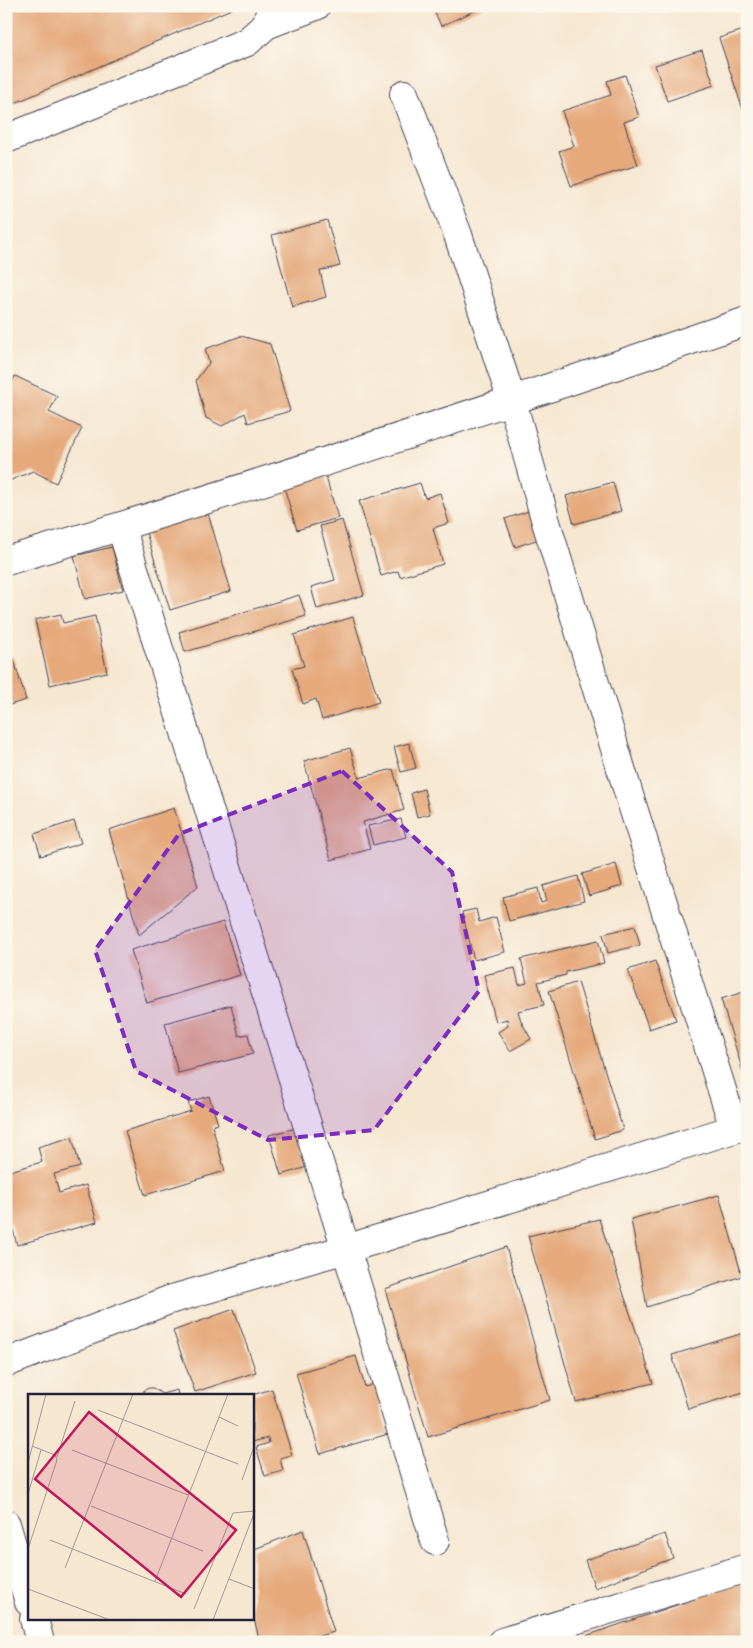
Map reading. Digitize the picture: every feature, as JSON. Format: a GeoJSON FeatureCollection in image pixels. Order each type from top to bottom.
{"type":"FeatureCollection","features":[{"type":"Feature","properties":{"kind":"street"},"geometry":{"type":"LineString","coordinates":[[6,139],[247,42],[269,16],[316,6]]}},
{"type":"Feature","properties":{"kind":"street"},"geometry":{"type":"LineString","coordinates":[[6,1364],[169,1300],[346,1249],[741,1127],[627,789],[546,522],[512,401],[458,235],[404,94]]}},
{"type":"Feature","properties":{"kind":"street"},"geometry":{"type":"LineString","coordinates":[[6,561],[121,527],[512,401],[747,321]]}},
{"type":"Feature","properties":{"kind":"street"},"geometry":{"type":"LineString","coordinates":[[121,527],[435,1541]]}},
{"type":"Feature","properties":{"kind":"street"},"geometry":{"type":"LineString","coordinates":[[6,1524],[28,1599]]}},
{"type":"Feature","properties":{"kind":"street"},"geometry":{"type":"LineString","coordinates":[[502,1642],[747,1568]]}},
{"type":"Feature","properties":{"kind":"street"},"geometry":{"type":"LineString","coordinates":[[34,1620],[40,1642]]}},
{"type":"Feature","properties":{"kind":"highlighted area"},"geometry":{"type":"Polygon","coordinates":[[[342,771],[452,872],[479,991],[374,1130],[268,1140],[136,1071],[95,950],[179,834],[342,771]]]}},
{"type":"Feature","properties":{"kind":"building"},"geometry":{"type":"Polygon","coordinates":[[[6,6],[238,6],[6,107],[6,6]]]}},
{"type":"Feature","properties":{"kind":"building"},"geometry":{"type":"Polygon","coordinates":[[[432,6],[485,6],[441,26],[432,6]]]}},
{"type":"Feature","properties":{"kind":"building"},"geometry":{"type":"Polygon","coordinates":[[[747,29],[747,119],[746,119],[719,38],[747,29]]]}},
{"type":"Feature","properties":{"kind":"building"},"geometry":{"type":"Polygon","coordinates":[[[702,50],[714,85],[667,101],[655,65],[702,50]]]}},
{"type":"Feature","properties":{"kind":"building"},"geometry":{"type":"Polygon","coordinates":[[[625,75],[639,117],[624,122],[638,165],[571,186],[559,151],[574,146],[562,111],[611,95],[607,81],[625,75]]]}},
{"type":"Feature","properties":{"kind":"building"},"geometry":{"type":"Polygon","coordinates":[[[327,220],[340,266],[320,271],[326,297],[292,307],[272,235],[327,220]]]}},
{"type":"Feature","properties":{"kind":"building"},"geometry":{"type":"Polygon","coordinates":[[[241,336],[270,344],[290,411],[248,423],[245,413],[222,426],[206,418],[196,380],[209,363],[205,349],[241,336]]]}},
{"type":"Feature","properties":{"kind":"building"},"geometry":{"type":"Polygon","coordinates":[[[15,376],[57,396],[49,412],[82,428],[56,483],[33,471],[6,482],[6,394],[15,376]]]}},
{"type":"Feature","properties":{"kind":"building"},"geometry":{"type":"Polygon","coordinates":[[[325,474],[338,518],[297,530],[284,487],[325,474]]]}},
{"type":"Feature","properties":{"kind":"building"},"geometry":{"type":"Polygon","coordinates":[[[613,482],[621,511],[574,524],[566,496],[613,482]]]}},
{"type":"Feature","properties":{"kind":"building"},"geometry":{"type":"Polygon","coordinates":[[[420,483],[425,498],[440,493],[449,523],[433,528],[443,564],[400,577],[398,571],[381,576],[359,501],[420,483]]]}},
{"type":"Feature","properties":{"kind":"building"},"geometry":{"type":"Polygon","coordinates":[[[207,510],[231,591],[170,610],[145,529],[207,510]]]}},
{"type":"Feature","properties":{"kind":"building"},"geometry":{"type":"Polygon","coordinates":[[[529,511],[539,539],[515,547],[505,519],[529,511]]]}},
{"type":"Feature","properties":{"kind":"building"},"geometry":{"type":"Polygon","coordinates":[[[342,520],[364,595],[317,609],[311,587],[335,580],[320,526],[342,520]]]}},
{"type":"Feature","properties":{"kind":"building"},"geometry":{"type":"Polygon","coordinates":[[[112,547],[123,590],[85,599],[74,556],[112,547]]]}},
{"type":"Feature","properties":{"kind":"building"},"geometry":{"type":"Polygon","coordinates":[[[299,595],[306,616],[185,652],[179,632],[299,595]]]}},
{"type":"Feature","properties":{"kind":"building"},"geometry":{"type":"Polygon","coordinates":[[[61,614],[63,623],[95,616],[107,672],[50,685],[35,620],[61,614]]]}},
{"type":"Feature","properties":{"kind":"building"},"geometry":{"type":"Polygon","coordinates":[[[353,617],[379,702],[322,720],[316,699],[303,704],[292,669],[304,666],[294,635],[353,617]]]}},
{"type":"Feature","properties":{"kind":"building"},"geometry":{"type":"Polygon","coordinates":[[[13,657],[26,700],[6,706],[6,659],[13,657]]]}},
{"type":"Feature","properties":{"kind":"building"},"geometry":{"type":"Polygon","coordinates":[[[409,743],[416,768],[401,772],[394,747],[409,743]]]}},
{"type":"Feature","properties":{"kind":"building"},"geometry":{"type":"Polygon","coordinates":[[[350,748],[359,778],[393,769],[404,810],[363,822],[370,849],[331,860],[304,761],[350,748]]]}},
{"type":"Feature","properties":{"kind":"building"},"geometry":{"type":"Polygon","coordinates":[[[424,789],[430,814],[417,817],[411,793],[424,789]]]}},
{"type":"Feature","properties":{"kind":"building"},"geometry":{"type":"Polygon","coordinates":[[[174,808],[198,886],[139,935],[109,830],[174,808]]]}},
{"type":"Feature","properties":{"kind":"building"},"geometry":{"type":"Polygon","coordinates":[[[401,819],[406,837],[373,845],[368,826],[401,819]]]}},
{"type":"Feature","properties":{"kind":"building"},"geometry":{"type":"Polygon","coordinates":[[[74,821],[81,843],[41,856],[34,834],[74,821]]]}},
{"type":"Feature","properties":{"kind":"building"},"geometry":{"type":"Polygon","coordinates":[[[616,864],[622,886],[589,896],[582,874],[616,864]]]}},
{"type":"Feature","properties":{"kind":"building"},"geometry":{"type":"Polygon","coordinates":[[[578,876],[584,901],[509,921],[503,897],[538,888],[541,903],[547,901],[543,886],[578,876]]]}},
{"type":"Feature","properties":{"kind":"building"},"geometry":{"type":"Polygon","coordinates":[[[476,909],[479,922],[496,917],[505,952],[474,960],[462,912],[476,909]]]}},
{"type":"Feature","properties":{"kind":"building"},"geometry":{"type":"Polygon","coordinates":[[[223,922],[240,975],[147,1003],[131,950],[223,922]]]}},
{"type":"Feature","properties":{"kind":"building"},"geometry":{"type":"Polygon","coordinates":[[[635,926],[640,945],[608,953],[603,934],[635,926]]]}},
{"type":"Feature","properties":{"kind":"building"},"geometry":{"type":"Polygon","coordinates":[[[598,940],[604,963],[566,972],[566,975],[538,982],[544,1005],[518,1011],[531,1039],[510,1051],[498,1032],[508,1026],[507,1019],[496,1022],[484,975],[515,968],[519,985],[527,983],[521,959],[598,940]]]}},
{"type":"Feature","properties":{"kind":"building"},"geometry":{"type":"Polygon","coordinates":[[[655,961],[676,1020],[649,1029],[628,970],[655,961]]]}},
{"type":"Feature","properties":{"kind":"building"},"geometry":{"type":"Polygon","coordinates":[[[578,982],[623,1130],[595,1139],[549,991],[578,982]]]}},
{"type":"Feature","properties":{"kind":"building"},"geometry":{"type":"Polygon","coordinates":[[[747,991],[747,1081],[746,1082],[721,999],[747,991]]]}},
{"type":"Feature","properties":{"kind":"building"},"geometry":{"type":"Polygon","coordinates":[[[231,1005],[239,1036],[248,1034],[253,1054],[178,1073],[165,1023],[231,1005]]]}},
{"type":"Feature","properties":{"kind":"building"},"geometry":{"type":"Polygon","coordinates":[[[209,1096],[218,1124],[212,1126],[225,1171],[145,1195],[125,1131],[191,1111],[188,1102],[209,1096]]]}},
{"type":"Feature","properties":{"kind":"building"},"geometry":{"type":"Polygon","coordinates":[[[296,1128],[307,1167],[281,1175],[269,1135],[296,1128]]]}},
{"type":"Feature","properties":{"kind":"building"},"geometry":{"type":"Polygon","coordinates":[[[72,1137],[80,1167],[54,1174],[59,1193],[86,1185],[97,1222],[17,1245],[11,1222],[6,1223],[6,1172],[42,1162],[38,1147],[72,1137]]]}},
{"type":"Feature","properties":{"kind":"building"},"geometry":{"type":"Polygon","coordinates":[[[719,1195],[742,1276],[647,1307],[631,1219],[719,1195]]]}},
{"type":"Feature","properties":{"kind":"building"},"geometry":{"type":"Polygon","coordinates":[[[599,1219],[653,1383],[576,1402],[528,1236],[599,1219]]]}},
{"type":"Feature","properties":{"kind":"building"},"geometry":{"type":"Polygon","coordinates":[[[506,1247],[550,1400],[428,1437],[385,1289],[506,1247]]]}},
{"type":"Feature","properties":{"kind":"building"},"geometry":{"type":"Polygon","coordinates":[[[234,1309],[256,1372],[195,1392],[173,1331],[234,1309]]]}},
{"type":"Feature","properties":{"kind":"building"},"geometry":{"type":"Polygon","coordinates":[[[747,1332],[747,1391],[688,1409],[672,1355],[747,1332]]]}},
{"type":"Feature","properties":{"kind":"building"},"geometry":{"type":"Polygon","coordinates":[[[356,1356],[365,1387],[380,1382],[386,1403],[379,1405],[388,1434],[320,1454],[296,1373],[356,1356]]]}},
{"type":"Feature","properties":{"kind":"building"},"geometry":{"type":"Polygon","coordinates":[[[153,1388],[162,1394],[142,1394],[144,1390],[153,1388]]]}},
{"type":"Feature","properties":{"kind":"building"},"geometry":{"type":"Polygon","coordinates":[[[272,1389],[292,1455],[280,1458],[283,1471],[265,1476],[256,1447],[269,1443],[268,1438],[254,1442],[254,1394],[272,1389]]]}},
{"type":"Feature","properties":{"kind":"building"},"geometry":{"type":"Polygon","coordinates":[[[177,1390],[178,1394],[162,1394],[177,1390]]]}},
{"type":"Feature","properties":{"kind":"building"},"geometry":{"type":"Polygon","coordinates":[[[303,1530],[334,1632],[296,1642],[260,1642],[254,1619],[254,1549],[303,1530]]]}},
{"type":"Feature","properties":{"kind":"building"},"geometry":{"type":"Polygon","coordinates":[[[665,1534],[673,1558],[595,1588],[585,1560],[665,1534]]]}},
{"type":"Feature","properties":{"kind":"building"},"geometry":{"type":"Polygon","coordinates":[[[747,1581],[747,1642],[571,1642],[571,1641],[747,1581]]]}}]}
